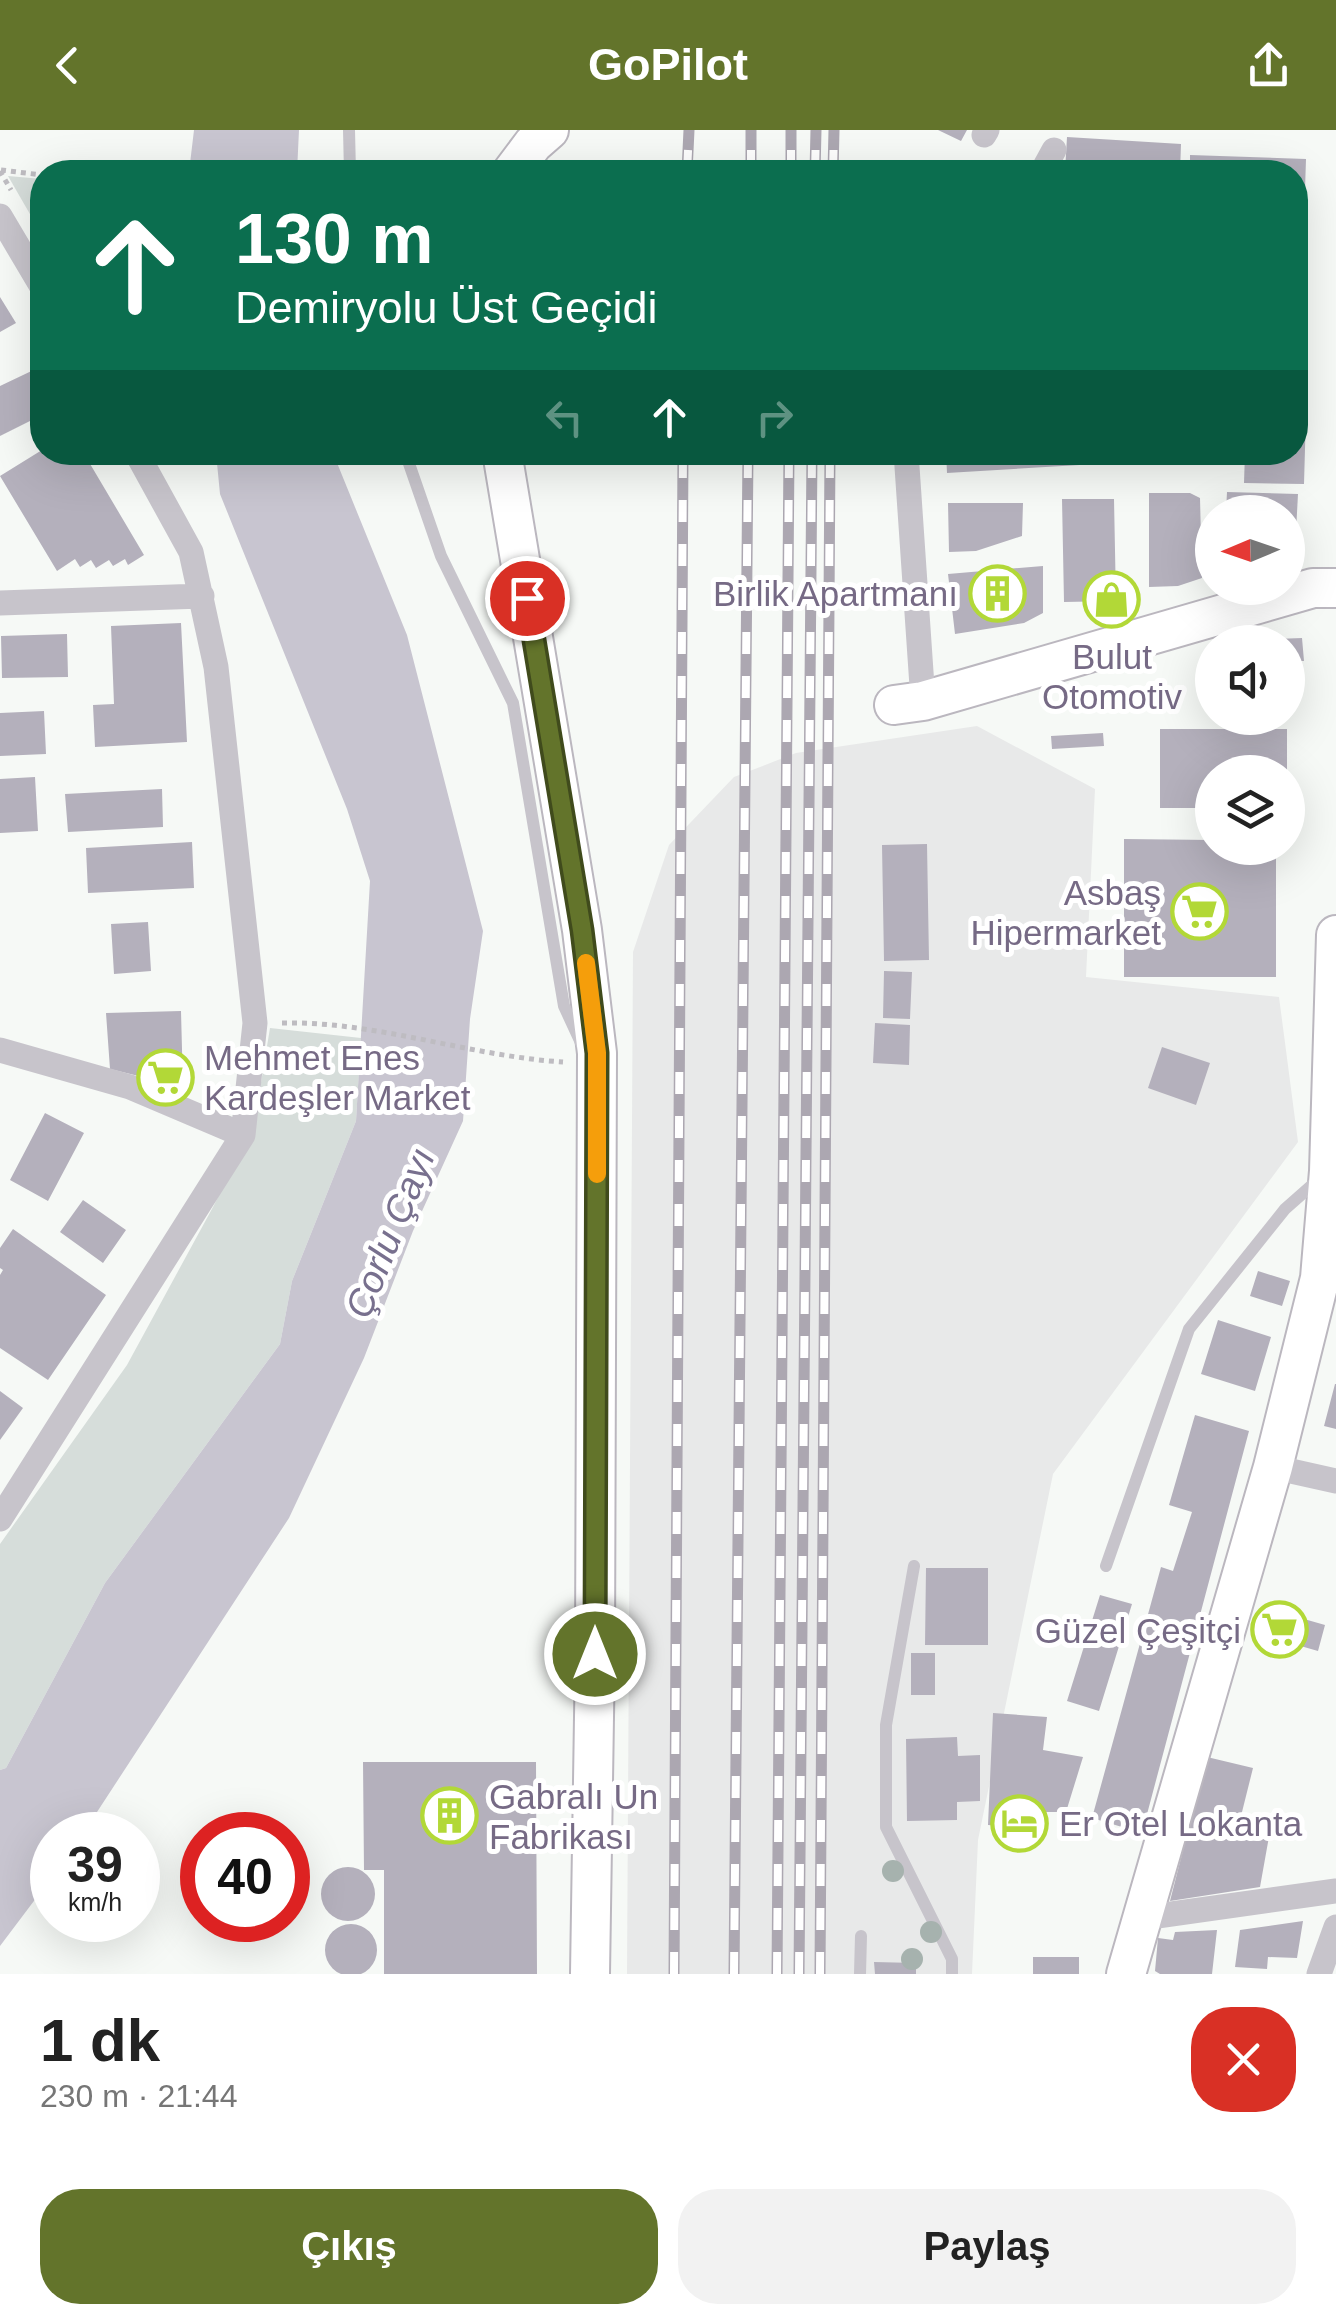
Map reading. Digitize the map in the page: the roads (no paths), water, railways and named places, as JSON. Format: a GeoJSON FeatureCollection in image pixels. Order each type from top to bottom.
{"type":"FeatureCollection","features":[{"type":"Feature","properties":{"kind":"street"},"geometry":{"type":"LineString","coordinates":[[521,160],[548,130]]}},
{"type":"Feature","properties":{"kind":"street"},"geometry":{"type":"LineString","coordinates":[[0,216],[30,267]]}},
{"type":"Feature","properties":{"kind":"street"},"geometry":{"type":"LineString","coordinates":[[0,1519],[244,1135],[254,1023],[220,701],[191,552],[143,465]]}},
{"type":"Feature","properties":{"kind":"street"},"geometry":{"type":"LineString","coordinates":[[504,465],[582,930],[595,1654],[590,1974]]}},
{"type":"Feature","properties":{"kind":"street"},"geometry":{"type":"LineString","coordinates":[[906,465],[908,703],[1314,588],[1336,588]]}},
{"type":"Feature","properties":{"kind":"street"},"geometry":{"type":"LineString","coordinates":[[0,603],[202,596]]}},
{"type":"Feature","properties":{"kind":"street"},"geometry":{"type":"LineString","coordinates":[[1126,1974],[1328,1280],[1336,936]]}},
{"type":"Feature","properties":{"kind":"street"},"geometry":{"type":"LineString","coordinates":[[0,1050],[130,1087],[244,1135]]}},
{"type":"Feature","properties":{"kind":"street"},"geometry":{"type":"LineString","coordinates":[[1273,1467],[1336,1481]]}},
{"type":"Feature","properties":{"kind":"street"},"geometry":{"type":"LineString","coordinates":[[1142,1918],[1336,1890]]}},
{"type":"Feature","properties":{"kind":"street"},"geometry":{"type":"LineString","coordinates":[[1318,1974],[1336,1927]]}},
{"type":"Feature","properties":{"kind":"lane"},"geometry":{"type":"LineString","coordinates":[[348,130],[349,160]]}},
{"type":"Feature","properties":{"kind":"lane"},"geometry":{"type":"LineString","coordinates":[[410,465],[441,556],[514,703],[564,1006],[587,1063]]}},
{"type":"Feature","properties":{"kind":"lane"},"geometry":{"type":"LineString","coordinates":[[1106,1566],[1188,1328],[1285,1209],[1329,1171]]}},
{"type":"Feature","properties":{"kind":"lane"},"geometry":{"type":"LineString","coordinates":[[914,1566],[886,1725],[886,1827],[952,1958],[952,1974]]}},
{"type":"Feature","properties":{"kind":"lane"},"geometry":{"type":"LineString","coordinates":[[860,1974],[861,1936]]}},
{"type":"Feature","properties":{"kind":"water"},"geometry":{"type":"Polygon","coordinates":[[[194,130],[299,130],[298,160],[190,160],[194,130]]]}},
{"type":"Feature","properties":{"kind":"water","name":"Çorlu Çayı"},"geometry":{"type":"Polygon","coordinates":[[[217,465],[338,465],[407,635],[483,931],[470,1019],[463,1121],[413,1231],[364,1358],[289,1518],[97,1812],[30,1812],[30,1906],[0,1946],[0,1770],[6,1768],[105,1583],[280,1344],[292,1281],[356,1121],[370,881],[347,809],[220,494],[217,465]]]}},
{"type":"Feature","properties":{"kind":"railway"},"geometry":{"type":"LineString","coordinates":[[688,160],[689,130]]}},
{"type":"Feature","properties":{"kind":"railway"},"geometry":{"type":"LineString","coordinates":[[751,130],[751,160]]}},
{"type":"Feature","properties":{"kind":"railway"},"geometry":{"type":"LineString","coordinates":[[791,130],[791,160]]}},
{"type":"Feature","properties":{"kind":"railway"},"geometry":{"type":"LineString","coordinates":[[815,160],[816,130]]}},
{"type":"Feature","properties":{"kind":"railway"},"geometry":{"type":"LineString","coordinates":[[833,160],[834,130]]}},
{"type":"Feature","properties":{"kind":"railway"},"geometry":{"type":"LineString","coordinates":[[674,1974],[683,465]]}},
{"type":"Feature","properties":{"kind":"railway"},"geometry":{"type":"LineString","coordinates":[[734,1974],[748,465]]}},
{"type":"Feature","properties":{"kind":"railway"},"geometry":{"type":"LineString","coordinates":[[777,1974],[789,465]]}},
{"type":"Feature","properties":{"kind":"railway"},"geometry":{"type":"LineString","coordinates":[[799,1974],[812,465]]}},
{"type":"Feature","properties":{"kind":"railway"},"geometry":{"type":"LineString","coordinates":[[820,1974],[830,465]]}},
{"type":"Feature","properties":{"kind":"place","name":"Birlik Apartmanı"},"geometry":{"type":"Point","coordinates":[997,593]}},
{"type":"Feature","properties":{"kind":"place","name":"Bulut Otomotiv"},"geometry":{"type":"Point","coordinates":[1112,600]}},
{"type":"Feature","properties":{"kind":"place","name":"Asbaş Hipermarket"},"geometry":{"type":"Point","coordinates":[1200,912]}},
{"type":"Feature","properties":{"kind":"place","name":"Mehmet Enes Kardeşler Market"},"geometry":{"type":"Point","coordinates":[165,1077]}},
{"type":"Feature","properties":{"kind":"place","name":"Güzel Çeşitçi"},"geometry":{"type":"Point","coordinates":[1280,1630]}},
{"type":"Feature","properties":{"kind":"place","name":"Gabralı Un Fabrikası"},"geometry":{"type":"Point","coordinates":[450,1816]}},
{"type":"Feature","properties":{"kind":"place","name":"Er Otel Lokanta"},"geometry":{"type":"Point","coordinates":[1020,1823]}}]}
